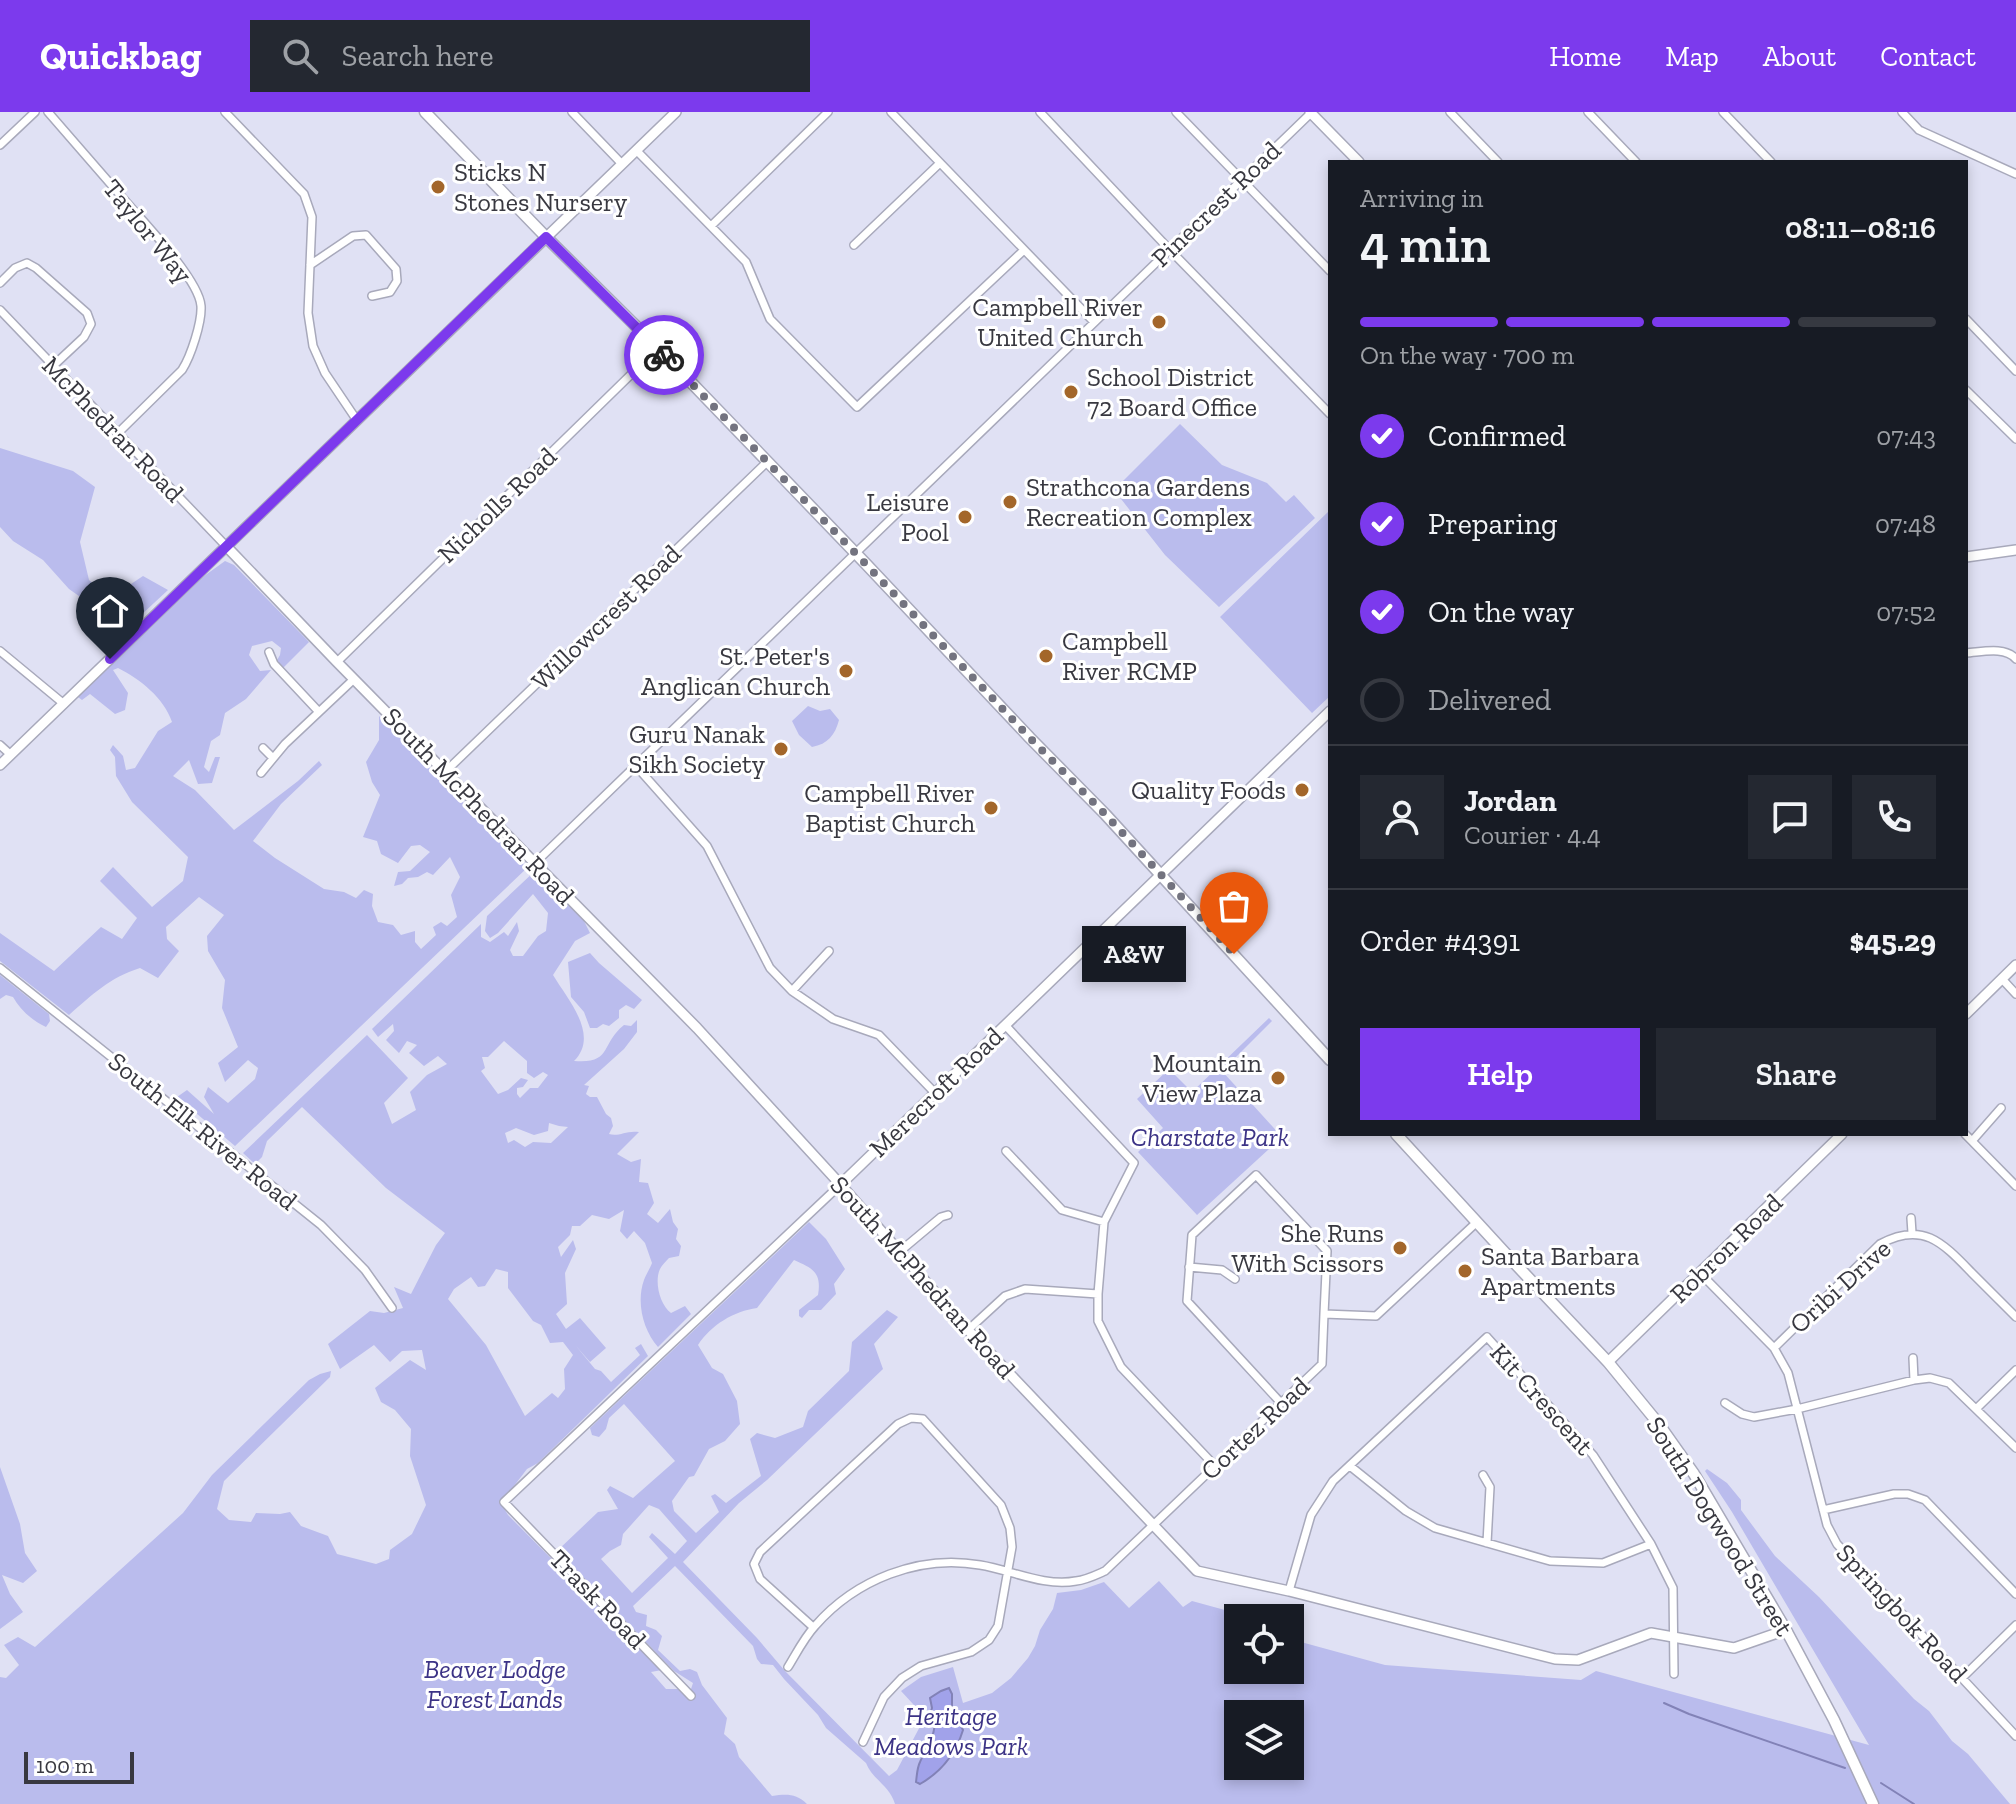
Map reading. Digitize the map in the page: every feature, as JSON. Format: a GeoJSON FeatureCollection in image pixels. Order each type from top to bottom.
{"type":"FeatureCollection","features":[{"type":"Feature","properties":{"kind":"main road"},"geometry":{"type":"LineString","coordinates":[[425,112],[856,553],[1161,874],[1328,1058]]}},
{"type":"Feature","properties":{"kind":"main road","name":"South Dogwood Street"},"geometry":{"type":"LineString","coordinates":[[1398,1136],[1608,1362],[1658,1423],[1694,1474],[1786,1630],[1834,1720],[1873,1804]]}},
{"type":"Feature","properties":{"kind":"street"},"geometry":{"type":"LineString","coordinates":[[0,145],[35,112]]}},
{"type":"Feature","properties":{"kind":"street","name":"Taylor Way"},"geometry":{"type":"LineString","coordinates":[[48,112],[182,269],[195,289],[201,308],[194,345],[182,370],[117,434]]}},
{"type":"Feature","properties":{"kind":"street"},"geometry":{"type":"LineString","coordinates":[[225,112],[304,194],[312,217],[308,313],[313,346],[325,373],[356,419]]}},
{"type":"Feature","properties":{"kind":"street"},"geometry":{"type":"LineString","coordinates":[[572,112],[622,164]]}},
{"type":"Feature","properties":{"kind":"street"},"geometry":{"type":"LineString","coordinates":[[711,226],[828,112]]}},
{"type":"Feature","properties":{"kind":"street"},"geometry":{"type":"LineString","coordinates":[[891,112],[1094,322]]}},
{"type":"Feature","properties":{"kind":"street"},"geometry":{"type":"LineString","coordinates":[[1040,112],[1328,412]]}},
{"type":"Feature","properties":{"kind":"street"},"geometry":{"type":"LineString","coordinates":[[1176,112],[1328,269]]}},
{"type":"Feature","properties":{"kind":"street"},"geometry":{"type":"LineString","coordinates":[[1310,112],[1357,160]]}},
{"type":"Feature","properties":{"kind":"street","name":"Pinecrest Road"},"geometry":{"type":"LineString","coordinates":[[535,863],[1310,112]]}},
{"type":"Feature","properties":{"kind":"street"},"geometry":{"type":"LineString","coordinates":[[1450,112],[1496,160]]}},
{"type":"Feature","properties":{"kind":"street"},"geometry":{"type":"LineString","coordinates":[[1588,112],[1634,160]]}},
{"type":"Feature","properties":{"kind":"street"},"geometry":{"type":"LineString","coordinates":[[1723,112],[1769,160]]}},
{"type":"Feature","properties":{"kind":"street"},"geometry":{"type":"LineString","coordinates":[[1902,112],[1919,130],[2015,174]]}},
{"type":"Feature","properties":{"kind":"street"},"geometry":{"type":"LineString","coordinates":[[0,765],[671,114]]}},
{"type":"Feature","properties":{"kind":"street"},"geometry":{"type":"LineString","coordinates":[[636,150],[746,262],[770,319],[857,407],[1024,250]]}},
{"type":"Feature","properties":{"kind":"street"},"geometry":{"type":"LineString","coordinates":[[854,245],[940,163]]}},
{"type":"Feature","properties":{"kind":"street"},"geometry":{"type":"LineString","coordinates":[[310,265],[353,236],[366,235],[396,269],[397,281],[390,292],[372,296]]}},
{"type":"Feature","properties":{"kind":"street"},"geometry":{"type":"LineString","coordinates":[[0,283],[15,268],[27,263],[87,313],[91,324],[84,337],[53,366]]}},
{"type":"Feature","properties":{"kind":"street","name":"McPhedran Road"},"geometry":{"type":"LineString","coordinates":[[0,310],[226,546]]}},
{"type":"Feature","properties":{"kind":"street"},"geometry":{"type":"LineString","coordinates":[[1968,321],[2016,371]]}},
{"type":"Feature","properties":{"kind":"street","name":"Nicholls Road"},"geometry":{"type":"LineString","coordinates":[[337,662],[658,348]]}},
{"type":"Feature","properties":{"kind":"street"},"geometry":{"type":"LineString","coordinates":[[1968,392],[2016,439]]}},
{"type":"Feature","properties":{"kind":"street","name":"Willowcrest Road"},"geometry":{"type":"LineString","coordinates":[[445,772],[767,462]]}},
{"type":"Feature","properties":{"kind":"street","name":"South McPhedran Road"},"geometry":{"type":"LineString","coordinates":[[226,546],[697,1028],[968,1330],[1197,1571],[1289,1591],[1556,1660],[1578,1660],[1651,1633],[1734,1648],[1786,1630]]}},
{"type":"Feature","properties":{"kind":"street"},"geometry":{"type":"LineString","coordinates":[[1968,557],[2016,550]]}},
{"type":"Feature","properties":{"kind":"street"},"geometry":{"type":"LineString","coordinates":[[0,651],[64,704]]}},
{"type":"Feature","properties":{"kind":"street"},"geometry":{"type":"LineString","coordinates":[[1968,653],[2001,651],[2011,653],[2016,659]]}},
{"type":"Feature","properties":{"kind":"street"},"geometry":{"type":"LineString","coordinates":[[269,652],[274,664],[319,712]]}},
{"type":"Feature","properties":{"kind":"street"},"geometry":{"type":"LineString","coordinates":[[261,773],[285,744],[354,679]]}},
{"type":"Feature","properties":{"kind":"street","name":"Merecroft Road"},"geometry":{"type":"LineString","coordinates":[[504,1502],[840,1185],[1328,713]]}},
{"type":"Feature","properties":{"kind":"street"},"geometry":{"type":"LineString","coordinates":[[0,745],[11,755]]}},
{"type":"Feature","properties":{"kind":"street"},"geometry":{"type":"LineString","coordinates":[[263,748],[273,758]]}},
{"type":"Feature","properties":{"kind":"street"},"geometry":{"type":"LineString","coordinates":[[636,766],[707,846],[770,968],[792,991],[833,1019],[879,1035],[935,1093]]}},
{"type":"Feature","properties":{"kind":"street"},"geometry":{"type":"LineString","coordinates":[[792,991],[829,951]]}},
{"type":"Feature","properties":{"kind":"street"},"geometry":{"type":"LineString","coordinates":[[1968,1012],[2016,965]]}},
{"type":"Feature","properties":{"kind":"street","name":"South Elk River Road"},"geometry":{"type":"LineString","coordinates":[[0,968],[321,1225],[365,1270],[392,1308]]}},
{"type":"Feature","properties":{"kind":"street"},"geometry":{"type":"LineString","coordinates":[[2002,979],[2016,994]]}},
{"type":"Feature","properties":{"kind":"street"},"geometry":{"type":"LineString","coordinates":[[1005,1025],[1134,1163],[1104,1222],[1098,1321],[1121,1367],[1215,1466]]}},
{"type":"Feature","properties":{"kind":"street"},"geometry":{"type":"LineString","coordinates":[[1972,1141],[2001,1108]]}},
{"type":"Feature","properties":{"kind":"street","name":"Robron Road"},"geometry":{"type":"LineString","coordinates":[[1608,1362],[1840,1136]]}},
{"type":"Feature","properties":{"kind":"street"},"geometry":{"type":"LineString","coordinates":[[1967,1136],[2016,1186]]}},
{"type":"Feature","properties":{"kind":"street"},"geometry":{"type":"LineString","coordinates":[[1006,1151],[1062,1210],[1104,1222]]}},
{"type":"Feature","properties":{"kind":"street","name":"Cortez Road"},"geometry":{"type":"LineString","coordinates":[[788,1667],[813,1627],[840,1601],[868,1583],[903,1569],[939,1562],[976,1564],[1051,1582],[1077,1581],[1105,1571],[1322,1364],[1327,1251],[1256,1175],[1192,1235],[1189,1267]]}},
{"type":"Feature","properties":{"kind":"street"},"geometry":{"type":"LineString","coordinates":[[898,1253],[941,1217],[948,1215]]}},
{"type":"Feature","properties":{"kind":"street","name":"Oribi Drive"},"geometry":{"type":"LineString","coordinates":[[1911,1218],[1912,1233]]}},
{"type":"Feature","properties":{"kind":"street"},"geometry":{"type":"LineString","coordinates":[[1324,1314],[1376,1316],[1477,1222]]}},
{"type":"Feature","properties":{"kind":"street","name":"Oribi Drive"},"geometry":{"type":"LineString","coordinates":[[1774,1348],[1880,1244],[1894,1236],[1912,1233],[1931,1237],[1946,1246],[2016,1317]]}},
{"type":"Feature","properties":{"kind":"street"},"geometry":{"type":"LineString","coordinates":[[1235,1279],[1222,1270],[1189,1267],[1187,1301],[1281,1403]]}},
{"type":"Feature","properties":{"kind":"street","name":"Springbok Road"},"geometry":{"type":"LineString","coordinates":[[1700,1273],[1774,1348],[1788,1373],[1827,1525],[1837,1544],[2016,1736]]}},
{"type":"Feature","properties":{"kind":"street"},"geometry":{"type":"LineString","coordinates":[[968,1330],[1005,1296],[1025,1289],[1098,1294]]}},
{"type":"Feature","properties":{"kind":"street","name":"Kit Crescent"},"geometry":{"type":"LineString","coordinates":[[1289,1591],[1311,1515],[1333,1481],[1487,1337],[1593,1455],[1651,1544],[1673,1588],[1674,1674]]}},
{"type":"Feature","properties":{"kind":"street"},"geometry":{"type":"LineString","coordinates":[[1913,1358],[1914,1380]]}},
{"type":"Feature","properties":{"kind":"street"},"geometry":{"type":"LineString","coordinates":[[1977,1408],[2016,1370]]}},
{"type":"Feature","properties":{"kind":"street"},"geometry":{"type":"LineString","coordinates":[[1725,1403],[1742,1414],[1754,1417],[1930,1378],[1949,1383],[2016,1448]]}},
{"type":"Feature","properties":{"kind":"street"},"geometry":{"type":"LineString","coordinates":[[813,1627],[760,1579],[754,1564],[760,1552],[898,1424],[911,1418],[923,1419],[1001,1505],[1010,1528],[1012,1547],[998,1626],[989,1640],[971,1652],[921,1666],[902,1678],[884,1697],[863,1742]]}},
{"type":"Feature","properties":{"kind":"street"},"geometry":{"type":"LineString","coordinates":[[1350,1466],[1406,1511],[1435,1528],[1550,1561],[1603,1563],[1651,1544]]}},
{"type":"Feature","properties":{"kind":"street"},"geometry":{"type":"LineString","coordinates":[[1483,1475],[1490,1487],[1487,1543]]}},
{"type":"Feature","properties":{"kind":"street"},"geometry":{"type":"LineString","coordinates":[[1823,1510],[1894,1494],[1908,1494],[1925,1500],[2016,1594]]}},
{"type":"Feature","properties":{"kind":"street","name":"Trask Road"},"geometry":{"type":"LineString","coordinates":[[504,1502],[691,1696]]}},
{"type":"Feature","properties":{"kind":"street"},"geometry":{"type":"LineString","coordinates":[[1962,1678],[2016,1625]]}},
{"type":"Feature","properties":{"kind":"green space"},"geometry":{"type":"Polygon","coordinates":[[[1180,424],[1222,465],[1267,483],[1286,502],[1294,495],[1315,518],[1219,607],[1165,555],[1114,490],[1180,424]]]}},
{"type":"Feature","properties":{"kind":"green space"},"geometry":{"type":"Polygon","coordinates":[[[0,448],[73,471],[95,487],[80,542],[89,580],[110,598],[143,576],[168,590],[126,629],[69,589],[43,560],[13,541],[0,527],[0,448]]]}},
{"type":"Feature","properties":{"kind":"green space"},"geometry":{"type":"Polygon","coordinates":[[[1328,512],[1328,698],[1312,713],[1220,617],[1328,512]]]}},
{"type":"Feature","properties":{"kind":"green space"},"geometry":{"type":"Polygon","coordinates":[[[225,561],[234,565],[309,642],[282,669],[276,662],[281,648],[272,641],[252,646],[249,655],[260,671],[271,670],[246,699],[225,713],[220,735],[211,741],[204,767],[209,772],[215,757],[220,757],[212,783],[198,784],[189,760],[173,776],[195,790],[234,830],[319,761],[322,765],[281,804],[253,841],[324,889],[344,892],[356,898],[364,890],[373,894],[372,906],[378,922],[393,925],[401,935],[415,931],[415,942],[421,949],[436,935],[433,927],[441,922],[447,926],[457,917],[451,895],[460,877],[450,857],[433,875],[427,872],[394,886],[398,872],[410,871],[430,852],[420,845],[411,846],[398,863],[381,854],[377,841],[363,837],[380,795],[366,762],[379,740],[379,716],[527,868],[235,1146],[177,1097],[187,1090],[214,1114],[204,1097],[208,1087],[228,1103],[255,1079],[258,1068],[248,1060],[225,1082],[218,1063],[238,1047],[222,1008],[225,980],[208,951],[207,936],[224,915],[199,897],[166,927],[167,939],[179,951],[158,978],[140,968],[129,972],[102,987],[69,1015],[0,961],[0,933],[54,971],[101,927],[122,939],[137,918],[100,881],[113,867],[152,907],[183,881],[188,857],[132,802],[116,776],[115,757],[110,750],[113,745],[123,756],[126,770],[135,768],[158,731],[172,722],[168,713],[150,690],[118,668],[113,670],[128,693],[125,710],[115,714],[90,694],[82,700],[78,697],[186,589],[225,561]]]}},
{"type":"Feature","properties":{"kind":"green space"},"geometry":{"type":"Polygon","coordinates":[[[808,706],[820,711],[830,709],[839,720],[830,738],[812,747],[799,735],[792,721],[808,706]]]}},
{"type":"Feature","properties":{"kind":"green space"},"geometry":{"type":"Polygon","coordinates":[[[536,870],[583,919],[590,933],[575,941],[553,975],[573,1006],[583,1029],[581,1051],[574,1061],[601,1056],[624,1025],[631,1026],[637,1020],[637,1032],[624,1049],[584,1085],[589,1086],[586,1094],[597,1097],[611,1118],[613,1126],[609,1134],[639,1132],[617,1154],[631,1162],[641,1159],[639,1182],[648,1183],[654,1203],[647,1214],[658,1223],[670,1209],[678,1229],[676,1239],[681,1246],[679,1256],[669,1258],[660,1269],[659,1293],[671,1313],[685,1306],[691,1314],[658,1347],[648,1332],[641,1306],[642,1288],[652,1263],[645,1243],[634,1231],[627,1239],[620,1231],[624,1210],[609,1219],[592,1215],[580,1226],[572,1226],[570,1235],[558,1247],[561,1257],[573,1240],[576,1249],[565,1273],[567,1304],[556,1314],[566,1329],[580,1318],[606,1348],[590,1362],[576,1346],[595,1369],[611,1382],[640,1355],[635,1348],[641,1344],[648,1356],[538,1463],[527,1469],[501,1503],[508,1515],[662,1670],[651,1672],[666,1689],[691,1689],[693,1683],[674,1671],[557,1551],[598,1512],[618,1509],[607,1490],[610,1486],[633,1498],[675,1461],[624,1404],[609,1418],[606,1429],[599,1437],[592,1435],[590,1428],[809,1222],[826,1239],[845,1269],[834,1284],[836,1294],[821,1310],[809,1310],[802,1318],[799,1316],[799,1310],[818,1295],[818,1281],[811,1269],[794,1260],[757,1308],[724,1320],[703,1338],[698,1345],[712,1368],[723,1374],[737,1401],[740,1424],[725,1441],[709,1449],[694,1476],[689,1477],[672,1501],[674,1511],[696,1533],[719,1512],[711,1496],[715,1494],[726,1503],[761,1476],[750,1439],[757,1433],[775,1438],[803,1427],[808,1411],[849,1371],[852,1342],[887,1310],[898,1317],[874,1344],[883,1369],[739,1503],[683,1562],[889,1776],[897,1770],[925,1717],[901,1691],[921,1677],[953,1667],[963,1703],[992,1693],[1011,1678],[1028,1658],[1053,1609],[1057,1593],[1081,1590],[1104,1582],[1129,1608],[1159,1581],[1183,1607],[1192,1601],[1224,1610],[1224,1684],[1304,1684],[1304,1643],[1385,1665],[1581,1680],[1596,1671],[1869,1745],[1705,1471],[1707,1469],[1727,1483],[1741,1500],[1741,1510],[1775,1556],[1929,1711],[2010,1804],[895,1804],[866,1763],[826,1728],[773,1665],[761,1664],[753,1646],[675,1566],[633,1606],[636,1612],[647,1615],[646,1626],[662,1636],[658,1650],[680,1671],[690,1669],[697,1672],[702,1685],[727,1718],[724,1734],[735,1744],[739,1757],[772,1796],[791,1795],[807,1804],[0,1804],[0,1677],[6,1678],[19,1665],[4,1645],[18,1637],[35,1647],[183,1513],[212,1475],[309,1380],[331,1371],[330,1377],[224,1481],[217,1509],[229,1520],[251,1522],[256,1513],[290,1512],[301,1526],[328,1536],[337,1554],[376,1564],[389,1559],[390,1550],[412,1534],[426,1505],[410,1456],[411,1429],[395,1410],[381,1402],[375,1388],[410,1360],[426,1370],[422,1350],[402,1351],[390,1362],[374,1345],[340,1369],[328,1344],[370,1311],[384,1313],[403,1308],[394,1287],[411,1294],[445,1233],[386,1188],[302,1107],[267,1141],[262,1157],[255,1164],[243,1153],[367,1035],[408,1078],[384,1103],[392,1124],[416,1110],[410,1092],[427,1075],[447,1064],[438,1056],[424,1066],[409,1053],[417,1045],[407,1041],[399,1053],[386,1040],[394,1031],[393,1024],[378,1037],[372,1029],[481,924],[481,937],[490,942],[504,932],[508,936],[517,922],[519,931],[510,950],[513,956],[523,956],[538,936],[546,931],[548,913],[533,894],[498,933],[490,938],[485,931],[487,916],[536,870]],[[504,1041],[488,1057],[482,1057],[485,1068],[481,1071],[498,1094],[508,1090],[521,1078],[528,1080],[523,1087],[517,1088],[520,1098],[530,1088],[538,1088],[548,1075],[543,1072],[534,1078],[527,1073],[527,1061],[504,1041]],[[549,1123],[548,1131],[534,1135],[516,1128],[505,1133],[508,1143],[514,1140],[525,1147],[533,1142],[551,1143],[568,1127],[549,1123]],[[496,1269],[485,1286],[478,1287],[471,1277],[454,1289],[448,1299],[486,1345],[525,1416],[552,1393],[558,1398],[565,1389],[564,1369],[573,1355],[563,1342],[550,1343],[541,1325],[533,1321],[508,1288],[508,1272],[496,1269]],[[649,1505],[623,1534],[621,1545],[601,1559],[632,1593],[668,1558],[649,1537],[652,1533],[675,1554],[687,1541],[659,1509],[649,1505]]]}},
{"type":"Feature","properties":{"kind":"green space"},"geometry":{"type":"Polygon","coordinates":[[[590,953],[642,1000],[634,1009],[626,1005],[619,1010],[619,1018],[609,1026],[603,1024],[590,1028],[584,1012],[571,997],[568,962],[590,953]]]}},
{"type":"Feature","properties":{"kind":"green space"},"geometry":{"type":"Polygon","coordinates":[[[0,975],[49,1014],[50,1021],[46,1027],[27,1015],[13,997],[6,995],[0,999],[0,975]]]}},
{"type":"Feature","properties":{"kind":"green space","name":"Charstate Park"},"geometry":{"type":"Polygon","coordinates":[[[1269,1018],[1272,1021],[1222,1071],[1282,1137],[1197,1215],[1138,1152],[1163,1128],[1137,1099],[1169,1069],[1192,1092],[1269,1018]]]}},
{"type":"Feature","properties":{"kind":"green space"},"geometry":{"type":"Polygon","coordinates":[[[0,1467],[20,1524],[25,1553],[37,1571],[23,1583],[2,1575],[10,1594],[23,1612],[0,1629],[0,1467]]]}},
{"type":"Feature","properties":{"kind":"shaded area"},"geometry":{"type":"Polygon","coordinates":[[[949,1688],[952,1712],[963,1730],[947,1761],[920,1784],[916,1782],[918,1767],[934,1731],[930,1698],[949,1688]]]}},
{"type":"Feature","properties":{"kind":"waterway"},"geometry":{"type":"LineString","coordinates":[[1664,1703],[1845,1768]]}},
{"type":"Feature","properties":{"kind":"waterway"},"geometry":{"type":"LineString","coordinates":[[1881,1783],[1914,1804]]}},
{"type":"Feature","properties":{"kind":"way so far"},"geometry":{"type":"LineString","coordinates":[[664,355],[1105,814],[1234,954]]}},
{"type":"Feature","properties":{"kind":"place","name":"Sticks N Stones Nursery"},"geometry":{"type":"Point","coordinates":[438,187]}},
{"type":"Feature","properties":{"kind":"place","name":"Campbell River United Church"},"geometry":{"type":"Point","coordinates":[1159,322]}},
{"type":"Feature","properties":{"kind":"place","name":"School District 72 Board Office"},"geometry":{"type":"Point","coordinates":[1071,392]}},
{"type":"Feature","properties":{"kind":"place","name":"Strathcona Gardens Recreation Complex"},"geometry":{"type":"Point","coordinates":[1010,502]}},
{"type":"Feature","properties":{"kind":"place","name":"Leisure Pool"},"geometry":{"type":"Point","coordinates":[965,517]}},
{"type":"Feature","properties":{"kind":"place","name":"Campbell River RCMP"},"geometry":{"type":"Point","coordinates":[1046,656]}},
{"type":"Feature","properties":{"kind":"place","name":"St. Peter's Anglican Church"},"geometry":{"type":"Point","coordinates":[846,671]}},
{"type":"Feature","properties":{"kind":"place","name":"Guru Nanak Sikh Society"},"geometry":{"type":"Point","coordinates":[781,749]}},
{"type":"Feature","properties":{"kind":"place","name":"Quality Foods"},"geometry":{"type":"Point","coordinates":[1302,790]}},
{"type":"Feature","properties":{"kind":"place","name":"Campbell River Baptist Church"},"geometry":{"type":"Point","coordinates":[991,808]}},
{"type":"Feature","properties":{"kind":"place","name":"A&W"},"geometry":{"type":"Point","coordinates":[1234,954]}},
{"type":"Feature","properties":{"kind":"place","name":"Mountain View Plaza"},"geometry":{"type":"Point","coordinates":[1278,1078]}},
{"type":"Feature","properties":{"kind":"place","name":"She Runs With Scissors"},"geometry":{"type":"Point","coordinates":[1400,1248]}},
{"type":"Feature","properties":{"kind":"place","name":"Santa Barbara Apartments"},"geometry":{"type":"Point","coordinates":[1465,1271]}},
{"type":"Feature","properties":{"kind":"route"},"geometry":{"type":"LineString","coordinates":[[110,659],[546,237],[664,355]]}},
{"type":"Feature","properties":{"kind":"park label","name":"Beaver Lodge Forest Lands"},"geometry":{"type":"Point","coordinates":[495,1684]}},
{"type":"Feature","properties":{"kind":"park label","name":"Heritage Meadows Park"},"geometry":{"type":"Point","coordinates":[951,1731]}}]}
